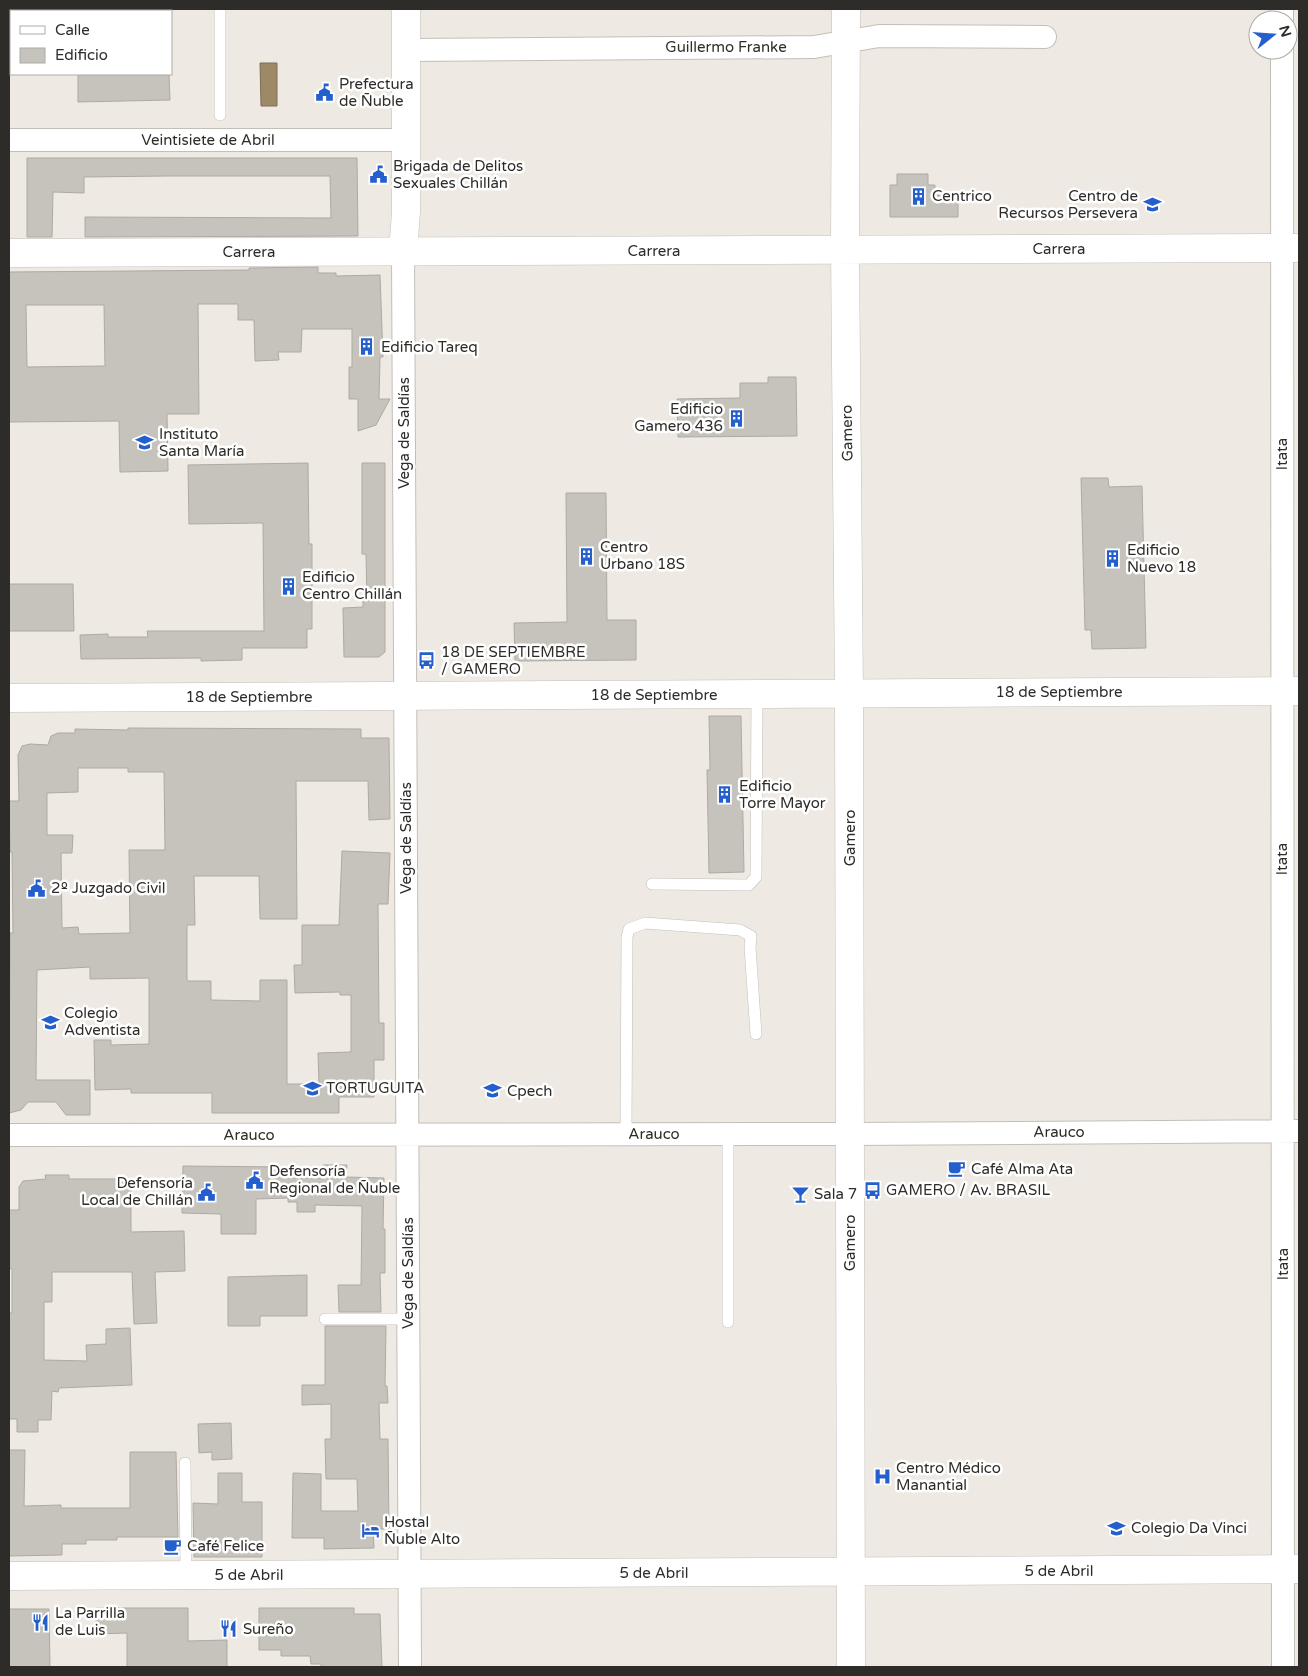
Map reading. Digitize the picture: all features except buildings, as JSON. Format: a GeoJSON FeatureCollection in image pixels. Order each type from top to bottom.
{"type":"FeatureCollection","features":[{"type":"Feature","properties":{"kind":"street","name":"Vega de Saldías"},"geometry":{"type":"LineString","coordinates":[[406,9],[406,224],[403,252],[410,1667]]}},
{"type":"Feature","properties":{"kind":"street","name":"Gamero"},"geometry":{"type":"LineString","coordinates":[[846,9],[845,250],[849,694],[852,1667]]}},
{"type":"Feature","properties":{"kind":"street","name":"Guillermo Franke"},"geometry":{"type":"LineString","coordinates":[[406,50],[814,46],[879,36],[1044,37]]}},
{"type":"Feature","properties":{"kind":"street","name":"Itata"},"geometry":{"type":"LineString","coordinates":[[1282,60],[1290,248],[1291,1131],[1291,1569],[1283,1667]]}},
{"type":"Feature","properties":{"kind":"street","name":"Veintisiete de Abril"},"geometry":{"type":"LineString","coordinates":[[9,140],[406,140]]}},
{"type":"Feature","properties":{"kind":"street","name":"Carrera"},"geometry":{"type":"LineString","coordinates":[[9,253],[1290,248]]}},
{"type":"Feature","properties":{"kind":"street","name":"18 de Septiembre"},"geometry":{"type":"LineString","coordinates":[[9,698],[1290,691]]}},
{"type":"Feature","properties":{"kind":"street","name":"Arauco"},"geometry":{"type":"LineString","coordinates":[[9,1135],[850,1134],[1291,1131]]}},
{"type":"Feature","properties":{"kind":"street","name":"5 de Abril"},"geometry":{"type":"LineString","coordinates":[[9,1576],[1291,1569]]}},
{"type":"Feature","properties":{"kind":"lane"},"geometry":{"type":"LineString","coordinates":[[220,9],[220,115]]}},
{"type":"Feature","properties":{"kind":"lane"},"geometry":{"type":"LineString","coordinates":[[652,884],[749,885],[756,877],[757,694]]}},
{"type":"Feature","properties":{"kind":"lane"},"geometry":{"type":"LineString","coordinates":[[626,1134],[627,937],[629,929],[645,923],[740,930],[751,936],[750,947],[756,1034]]}},
{"type":"Feature","properties":{"kind":"lane"},"geometry":{"type":"LineString","coordinates":[[728,1134],[728,1322]]}},
{"type":"Feature","properties":{"kind":"lane"},"geometry":{"type":"LineString","coordinates":[[325,1319],[408,1319]]}},
{"type":"Feature","properties":{"kind":"lane"},"geometry":{"type":"LineString","coordinates":[[185,1463],[186,1575]]}},
{"type":"Feature","properties":{"kind":"shaded area"},"geometry":{"type":"Polygon","coordinates":[[[260,63],[277,63],[277,106],[261,106],[260,63]]]}},
{"type":"Feature","properties":{"kind":"place","name":"Prefectura de Ñuble"},"geometry":{"type":"Point","coordinates":[325,93]}},
{"type":"Feature","properties":{"kind":"place","name":"Brigada de Delitos Sexuales Chillán"},"geometry":{"type":"Point","coordinates":[379,175]}},
{"type":"Feature","properties":{"kind":"place","name":"Centrico"},"geometry":{"type":"Point","coordinates":[918,196]}},
{"type":"Feature","properties":{"kind":"place","name":"Centro de Recursos Persevera"},"geometry":{"type":"Point","coordinates":[1152,205]}},
{"type":"Feature","properties":{"kind":"place","name":"Edificio Tareq"},"geometry":{"type":"Point","coordinates":[367,347]}},
{"type":"Feature","properties":{"kind":"place","name":"Edificio Gamero 436"},"geometry":{"type":"Point","coordinates":[737,418]}},
{"type":"Feature","properties":{"kind":"place","name":"Instituto Santa María"},"geometry":{"type":"Point","coordinates":[145,443]}},
{"type":"Feature","properties":{"kind":"place","name":"Centro Urbano 18S"},"geometry":{"type":"Point","coordinates":[586,556]}},
{"type":"Feature","properties":{"kind":"place","name":"Edificio Nuevo 18"},"geometry":{"type":"Point","coordinates":[1113,559]}},
{"type":"Feature","properties":{"kind":"place","name":"Edificio Centro Chillán"},"geometry":{"type":"Point","coordinates":[288,586]}},
{"type":"Feature","properties":{"kind":"place","name":"18 DE SEPTIEMBRE / GAMERO"},"geometry":{"type":"Point","coordinates":[427,661]}},
{"type":"Feature","properties":{"kind":"place","name":"Edificio Torre Mayor"},"geometry":{"type":"Point","coordinates":[725,795]}},
{"type":"Feature","properties":{"kind":"place","name":"2º Juzgado Civil"},"geometry":{"type":"Point","coordinates":[37,888]}},
{"type":"Feature","properties":{"kind":"place","name":"Colegio Adventista"},"geometry":{"type":"Point","coordinates":[50,1022]}},
{"type":"Feature","properties":{"kind":"place","name":"TORTUGUITA"},"geometry":{"type":"Point","coordinates":[312,1088]}},
{"type":"Feature","properties":{"kind":"place","name":"Cpech"},"geometry":{"type":"Point","coordinates":[493,1091]}},
{"type":"Feature","properties":{"kind":"place","name":"Café Alma Ata"},"geometry":{"type":"Point","coordinates":[957,1169]}},
{"type":"Feature","properties":{"kind":"place","name":"Defensoría Regional de Ñuble"},"geometry":{"type":"Point","coordinates":[255,1180]}},
{"type":"Feature","properties":{"kind":"place","name":"GAMERO / Av. BRASIL"},"geometry":{"type":"Point","coordinates":[872,1190]}},
{"type":"Feature","properties":{"kind":"place","name":"Defensoría Local de Chillán"},"geometry":{"type":"Point","coordinates":[207,1192]}},
{"type":"Feature","properties":{"kind":"place","name":"Sala 7"},"geometry":{"type":"Point","coordinates":[800,1194]}},
{"type":"Feature","properties":{"kind":"place","name":"Centro Médico Manantial"},"geometry":{"type":"Point","coordinates":[882,1477]}},
{"type":"Feature","properties":{"kind":"place","name":"Colegio Da Vinci"},"geometry":{"type":"Point","coordinates":[1117,1528]}},
{"type":"Feature","properties":{"kind":"place","name":"Hostal Ñuble Alto"},"geometry":{"type":"Point","coordinates":[370,1531]}},
{"type":"Feature","properties":{"kind":"place","name":"Café Felice"},"geometry":{"type":"Point","coordinates":[173,1546]}},
{"type":"Feature","properties":{"kind":"place","name":"La Parrilla de Luis"},"geometry":{"type":"Point","coordinates":[41,1622]}},
{"type":"Feature","properties":{"kind":"place","name":"Sureño"},"geometry":{"type":"Point","coordinates":[229,1629]}}]}
